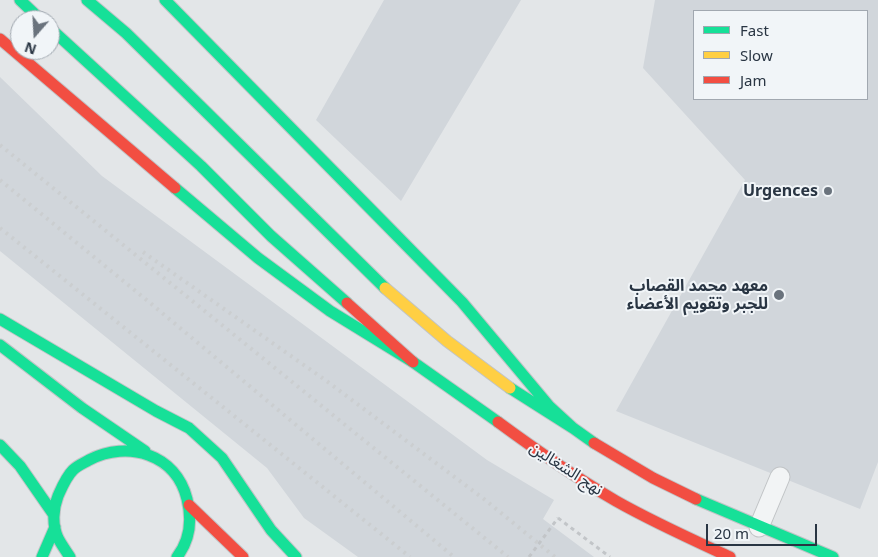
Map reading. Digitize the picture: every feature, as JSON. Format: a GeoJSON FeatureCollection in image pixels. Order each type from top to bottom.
{"type":"FeatureCollection","features":[{"type":"Feature","properties":{"kind":"main road"},"geometry":{"type":"LineString","coordinates":[[20,0],[30,10]]}},
{"type":"Feature","properties":{"kind":"main road"},"geometry":{"type":"LineString","coordinates":[[87,0],[126,33],[373,278],[439,334],[503,384],[600,447],[653,478],[758,526],[833,557]]}},
{"type":"Feature","properties":{"kind":"main road"},"geometry":{"type":"LineString","coordinates":[[165,0],[462,302],[549,406],[573,428]]}},
{"type":"Feature","properties":{"kind":"main road"},"geometry":{"type":"LineString","coordinates":[[60,37],[200,166],[271,236],[414,362]]}},
{"type":"Feature","properties":{"kind":"main road"},"geometry":{"type":"LineString","coordinates":[[0,39],[258,258],[330,311],[414,362]]}},
{"type":"Feature","properties":{"kind":"main road"},"geometry":{"type":"LineString","coordinates":[[0,320],[156,411],[189,428],[222,458],[271,530],[296,557]]}},
{"type":"Feature","properties":{"kind":"main road"},"geometry":{"type":"LineString","coordinates":[[0,345],[82,408],[173,471],[184,487],[189,504],[190,523],[186,541],[177,557]]}},
{"type":"Feature","properties":{"kind":"main road","name":"نهج الشغالين"},"geometry":{"type":"LineString","coordinates":[[414,362],[551,460],[607,495],[667,528],[730,557]]}},
{"type":"Feature","properties":{"kind":"main road"},"geometry":{"type":"LineString","coordinates":[[0,445],[20,466],[54,515]]}},
{"type":"Feature","properties":{"kind":"main road"},"geometry":{"type":"LineString","coordinates":[[70,557],[58,538],[54,515],[64,482],[74,469],[97,454],[117,449],[132,450],[155,457]]}},
{"type":"Feature","properties":{"kind":"main road"},"geometry":{"type":"LineString","coordinates":[[189,504],[243,557]]}},
{"type":"Feature","properties":{"kind":"main road"},"geometry":{"type":"LineString","coordinates":[[42,557],[55,527]]}},
{"type":"Feature","properties":{"kind":"lane"},"geometry":{"type":"LineString","coordinates":[[758,526],[780,477]]}},
{"type":"Feature","properties":{"kind":"path"},"geometry":{"type":"LineString","coordinates":[[529,557],[558,518],[610,557]]}},
{"type":"Feature","properties":{"kind":"shaded area"},"geometry":{"type":"Polygon","coordinates":[[[384,0],[521,0],[401,201],[316,120],[384,0]]]}},
{"type":"Feature","properties":{"kind":"shaded area","name":"معهد محمد القصاب للجبر وتقويم الأعضاء"},"geometry":{"type":"Polygon","coordinates":[[[655,0],[878,0],[878,462],[860,509],[616,411],[745,180],[643,68],[655,0]]]}},
{"type":"Feature","properties":{"kind":"shaded area"},"geometry":{"type":"Polygon","coordinates":[[[0,77],[102,176],[487,460],[554,500],[543,519],[594,557],[358,557],[304,518],[267,468],[0,251],[0,77]]]}},
{"type":"Feature","properties":{"kind":"railway"},"geometry":{"type":"LineString","coordinates":[[0,145],[508,557]]}},
{"type":"Feature","properties":{"kind":"railway"},"geometry":{"type":"LineString","coordinates":[[0,180],[454,557]]}},
{"type":"Feature","properties":{"kind":"railway"},"geometry":{"type":"LineString","coordinates":[[0,228],[410,557]]}},
{"type":"Feature","properties":{"kind":"railway"},"geometry":{"type":"LineString","coordinates":[[143,252],[328,382],[484,499],[555,557]]}},
{"type":"Feature","properties":{"kind":"traffic: fast"},"geometry":{"type":"LineString","coordinates":[[20,0],[30,10]]}},
{"type":"Feature","properties":{"kind":"traffic: fast"},"geometry":{"type":"LineString","coordinates":[[87,0],[126,33],[385,288]]}},
{"type":"Feature","properties":{"kind":"traffic: fast"},"geometry":{"type":"LineString","coordinates":[[165,0],[462,302],[549,406],[573,428],[594,443]]}},
{"type":"Feature","properties":{"kind":"traffic: fast"},"geometry":{"type":"LineString","coordinates":[[60,37],[201,166],[271,236],[347,303]]}},
{"type":"Feature","properties":{"kind":"traffic: fast"},"geometry":{"type":"LineString","coordinates":[[175,188],[258,258],[330,311],[413,362],[498,422]]}},
{"type":"Feature","properties":{"kind":"traffic: fast"},"geometry":{"type":"LineString","coordinates":[[0,319],[156,411],[189,428],[222,458],[271,530],[296,557]]}},
{"type":"Feature","properties":{"kind":"traffic: fast"},"geometry":{"type":"LineString","coordinates":[[0,345],[82,408],[145,451]]}},
{"type":"Feature","properties":{"kind":"traffic: fast"},"geometry":{"type":"LineString","coordinates":[[510,388],[573,428]]}},
{"type":"Feature","properties":{"kind":"traffic: fast"},"geometry":{"type":"LineString","coordinates":[[0,445],[20,466],[54,515]]}},
{"type":"Feature","properties":{"kind":"traffic: fast"},"geometry":{"type":"LineString","coordinates":[[70,557],[56,533],[54,517],[58,496],[66,479],[79,465],[104,454],[119,451],[148,455],[173,471],[181,484],[187,499],[189,529],[185,544],[177,557]]}},
{"type":"Feature","properties":{"kind":"traffic: fast"},"geometry":{"type":"LineString","coordinates":[[696,499],[833,557]]}},
{"type":"Feature","properties":{"kind":"traffic: fast"},"geometry":{"type":"LineString","coordinates":[[42,557],[55,527]]}},
{"type":"Feature","properties":{"kind":"traffic: slow"},"geometry":{"type":"LineString","coordinates":[[385,288],[447,341],[510,388]]}},
{"type":"Feature","properties":{"kind":"traffic: jam"},"geometry":{"type":"LineString","coordinates":[[0,39],[175,188]]}},
{"type":"Feature","properties":{"kind":"traffic: jam"},"geometry":{"type":"LineString","coordinates":[[347,303],[413,362]]}},
{"type":"Feature","properties":{"kind":"traffic: jam"},"geometry":{"type":"LineString","coordinates":[[498,422],[556,463],[616,501],[730,557]]}},
{"type":"Feature","properties":{"kind":"traffic: jam"},"geometry":{"type":"LineString","coordinates":[[594,443],[653,478],[696,499]]}},
{"type":"Feature","properties":{"kind":"traffic: jam"},"geometry":{"type":"LineString","coordinates":[[189,505],[243,557]]}},
{"type":"Feature","properties":{"kind":"place","name":"Urgences"},"geometry":{"type":"Point","coordinates":[828,191]}},
{"type":"Feature","properties":{"kind":"place","name":"معهد محمد القصاب للجبر وتقويم الأعضاء"},"geometry":{"type":"Point","coordinates":[779,295]}}]}
